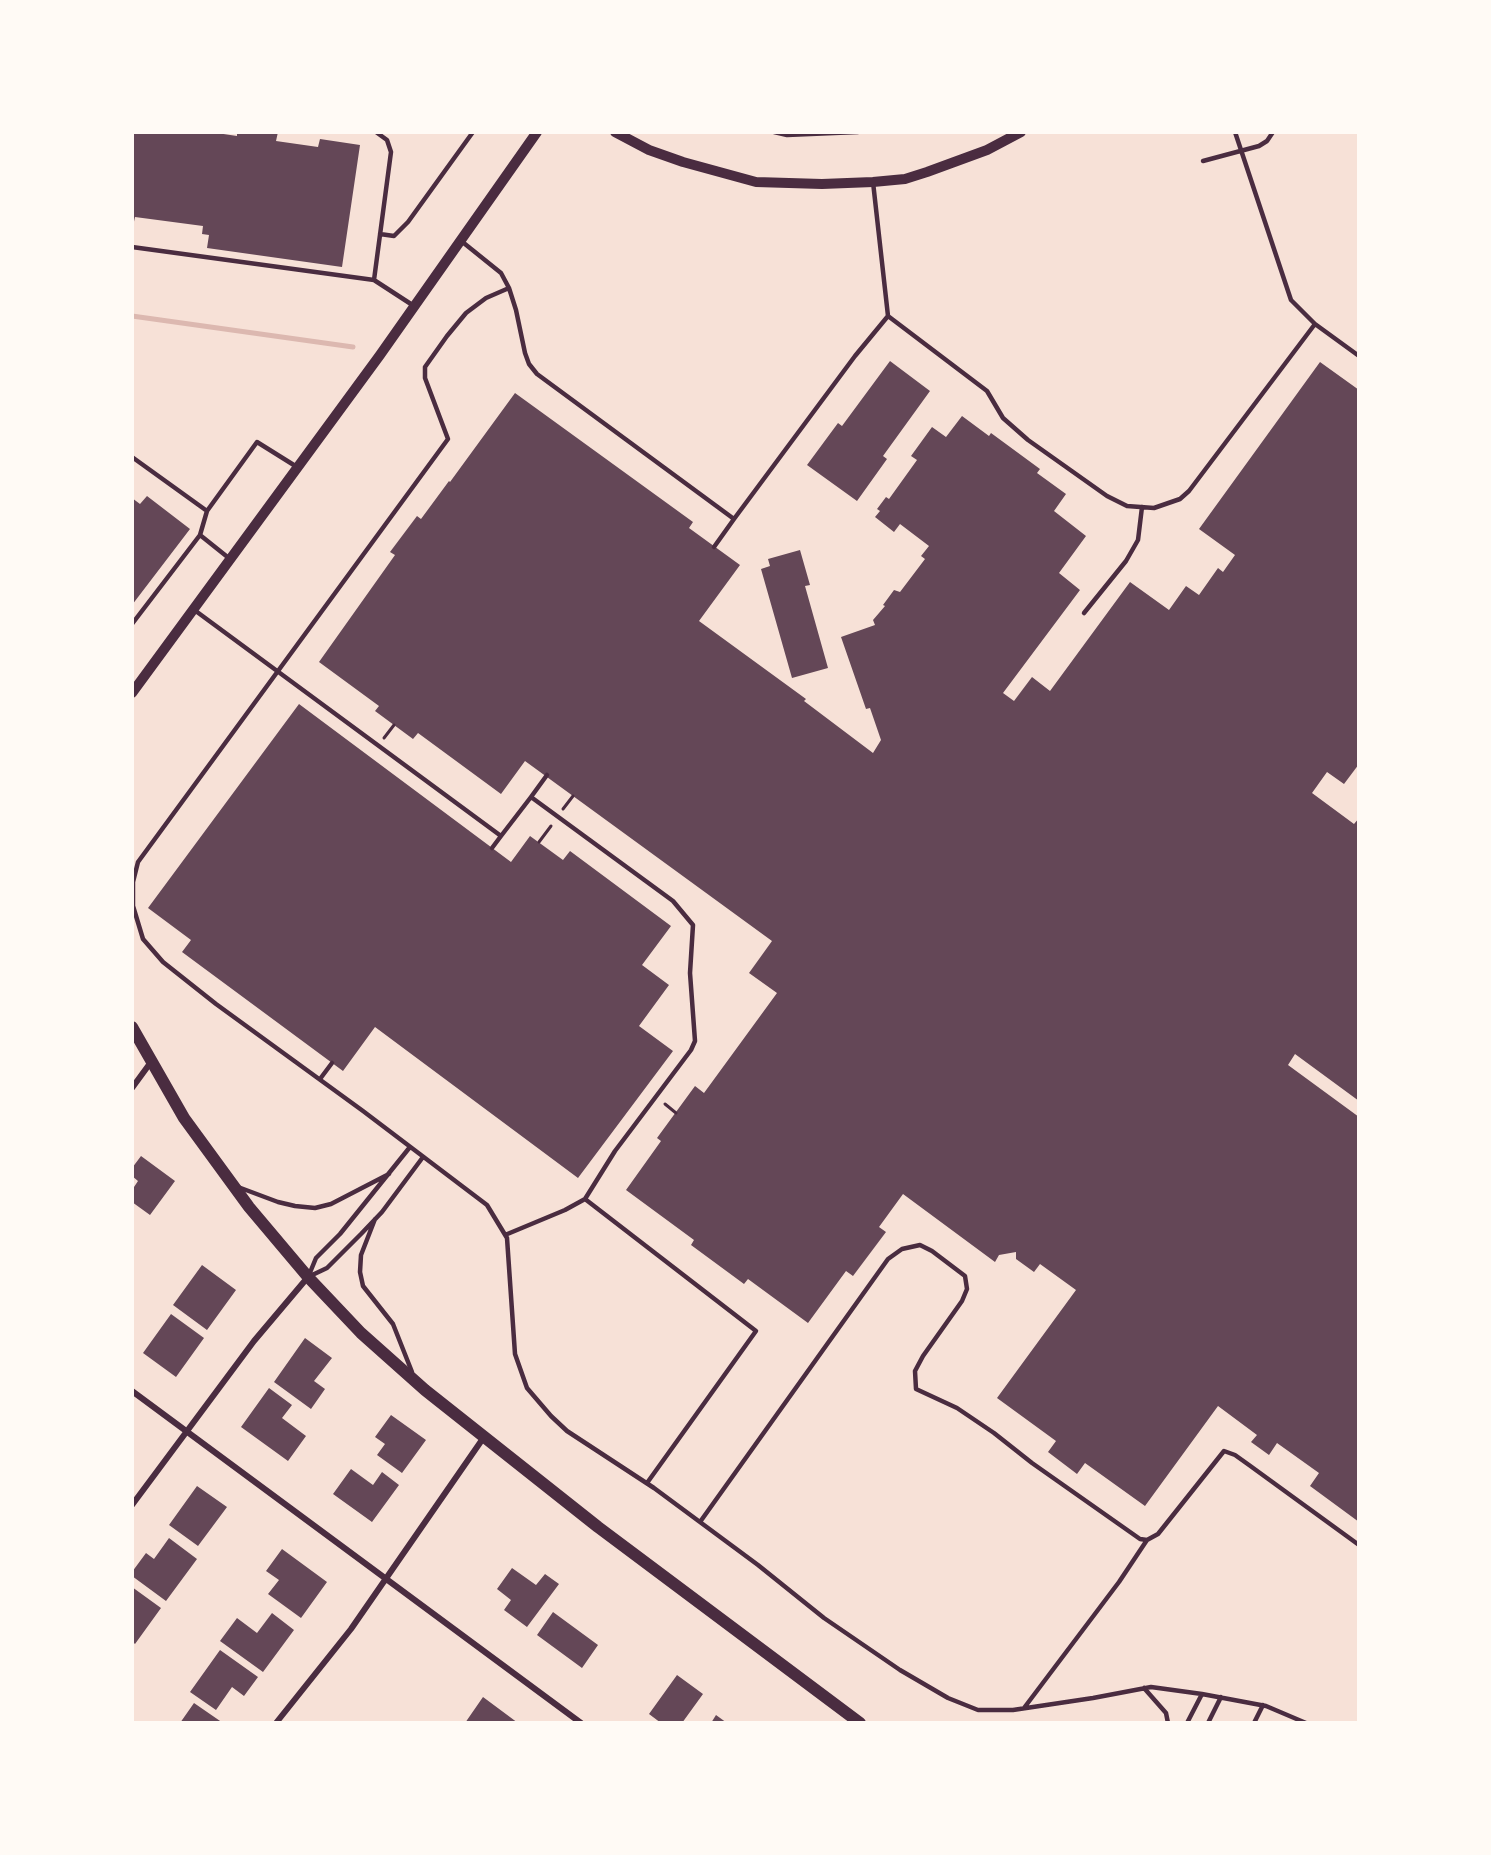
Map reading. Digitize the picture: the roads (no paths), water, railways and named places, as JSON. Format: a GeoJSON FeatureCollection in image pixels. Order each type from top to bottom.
{"type":"FeatureCollection","features":[{"type":"Feature","properties":{"kind":"main road"},"geometry":{"type":"LineString","coordinates":[[132,1027],[183,1118],[249,1207],[308,1277],[361,1333],[415,1381],[598,1527],[860,1723]]}},
{"type":"Feature","properties":{"kind":"street"},"geometry":{"type":"LineString","coordinates":[[132,693],[414,306],[537,132]]}},
{"type":"Feature","properties":{"kind":"street"},"geometry":{"type":"LineString","coordinates":[[615,132],[649,150],[756,182],[822,184],[905,179],[987,150],[1022,132]]}},
{"type":"Feature","properties":{"kind":"street"},"geometry":{"type":"LineString","coordinates":[[132,1088],[151,1062]]}},
{"type":"Feature","properties":{"kind":"street"},"geometry":{"type":"LineString","coordinates":[[132,1505],[254,1341],[308,1277]]}},
{"type":"Feature","properties":{"kind":"street"},"geometry":{"type":"LineString","coordinates":[[132,1391],[580,1723]]}},
{"type":"Feature","properties":{"kind":"street"},"geometry":{"type":"LineString","coordinates":[[276,1723],[351,1629],[484,1437]]}},
{"type":"Feature","properties":{"kind":"lane"},"geometry":{"type":"LineString","coordinates":[[374,280],[391,152],[387,140],[376,132]]}},
{"type":"Feature","properties":{"kind":"lane"},"geometry":{"type":"LineString","coordinates":[[380,234],[394,236],[408,222],[473,132]]}},
{"type":"Feature","properties":{"kind":"lane"},"geometry":{"type":"LineString","coordinates":[[774,132],[787,135],[858,132]]}},
{"type":"Feature","properties":{"kind":"lane"},"geometry":{"type":"LineString","coordinates":[[1235,132],[1291,300],[1315,324],[1359,356]]}},
{"type":"Feature","properties":{"kind":"lane"},"geometry":{"type":"LineString","coordinates":[[1203,162],[1267,141],[1273,132]]}},
{"type":"Feature","properties":{"kind":"lane"},"geometry":{"type":"LineString","coordinates":[[714,547],[855,356],[888,316],[873,182]]}},
{"type":"Feature","properties":{"kind":"lane"},"geometry":{"type":"LineString","coordinates":[[460,240],[501,273],[509,288],[519,321],[525,353],[537,374],[734,519]]}},
{"type":"Feature","properties":{"kind":"lane"},"geometry":{"type":"LineString","coordinates":[[132,247],[374,280],[414,306]]}},
{"type":"Feature","properties":{"kind":"lane"},"geometry":{"type":"LineString","coordinates":[[509,288],[486,298],[466,313],[425,367],[425,378],[448,439],[138,862],[132,882],[133,906],[143,939],[163,962],[224,1011],[320,1079],[487,1205],[507,1238],[515,1354],[527,1388],[567,1431],[647,1483],[824,1618],[900,1670],[948,1698],[978,1710],[1024,1708],[1151,1687],[1263,1705],[1306,1723]]}},
{"type":"Feature","properties":{"kind":"lane"},"geometry":{"type":"LineString","coordinates":[[888,316],[987,391],[1003,418],[1028,440],[1107,496],[1127,506],[1154,508],[1180,499],[1189,491],[1315,324]]}},
{"type":"Feature","properties":{"kind":"lane"},"geometry":{"type":"LineString","coordinates":[[132,624],[200,536],[207,511],[256,442],[297,467]]}},
{"type":"Feature","properties":{"kind":"lane"},"geometry":{"type":"LineString","coordinates":[[132,457],[207,511]]}},
{"type":"Feature","properties":{"kind":"lane"},"geometry":{"type":"LineString","coordinates":[[1084,613],[1126,561],[1138,540],[1142,507]]}},
{"type":"Feature","properties":{"kind":"lane"},"geometry":{"type":"LineString","coordinates":[[200,536],[230,559]]}},
{"type":"Feature","properties":{"kind":"lane"},"geometry":{"type":"LineString","coordinates":[[193,609],[501,836]]}},
{"type":"Feature","properties":{"kind":"lane"},"geometry":{"type":"LineString","coordinates":[[492,848],[547,775]]}},
{"type":"Feature","properties":{"kind":"lane"},"geometry":{"type":"LineString","coordinates":[[505,1235],[565,1210],[585,1199],[615,1151],[691,1050],[695,1041],[690,973],[693,925],[673,901],[531,797]]}},
{"type":"Feature","properties":{"kind":"lane"},"geometry":{"type":"LineString","coordinates":[[320,1079],[332,1063]]}},
{"type":"Feature","properties":{"kind":"lane"},"geometry":{"type":"LineString","coordinates":[[308,1277],[316,1258],[340,1234],[410,1147]]}},
{"type":"Feature","properties":{"kind":"lane"},"geometry":{"type":"LineString","coordinates":[[308,1277],[327,1268],[375,1219],[423,1156]]}},
{"type":"Feature","properties":{"kind":"lane"},"geometry":{"type":"LineString","coordinates":[[233,1185],[278,1202],[315,1208],[331,1204],[389,1174]]}},
{"type":"Feature","properties":{"kind":"lane"},"geometry":{"type":"LineString","coordinates":[[585,1199],[756,1331],[647,1483]]}},
{"type":"Feature","properties":{"kind":"lane"},"geometry":{"type":"LineString","coordinates":[[375,1219],[361,1255],[360,1272],[363,1286],[393,1324],[415,1381]]}},
{"type":"Feature","properties":{"kind":"lane"},"geometry":{"type":"LineString","coordinates":[[700,1522],[888,1259],[902,1249],[920,1245],[932,1251],[965,1276],[967,1289],[962,1301],[915,1371],[916,1389],[957,1408],[1134,1536],[1147,1540]]}},
{"type":"Feature","properties":{"kind":"lane"},"geometry":{"type":"LineString","coordinates":[[1024,1708],[1119,1582],[1147,1540],[1158,1534],[1171,1519],[1224,1451],[1249,1465],[1359,1545]]}},
{"type":"Feature","properties":{"kind":"lane"},"geometry":{"type":"LineString","coordinates":[[1144,1688],[1166,1713],[1168,1723]]}},
{"type":"Feature","properties":{"kind":"lane"},"geometry":{"type":"LineString","coordinates":[[1187,1723],[1202,1694]]}},
{"type":"Feature","properties":{"kind":"lane"},"geometry":{"type":"LineString","coordinates":[[1208,1723],[1221,1697]]}},
{"type":"Feature","properties":{"kind":"lane"},"geometry":{"type":"LineString","coordinates":[[1254,1723],[1263,1705]]}},
{"type":"Feature","properties":{"kind":"waterway"},"geometry":{"type":"LineString","coordinates":[[132,316],[353,347]]}}]}
